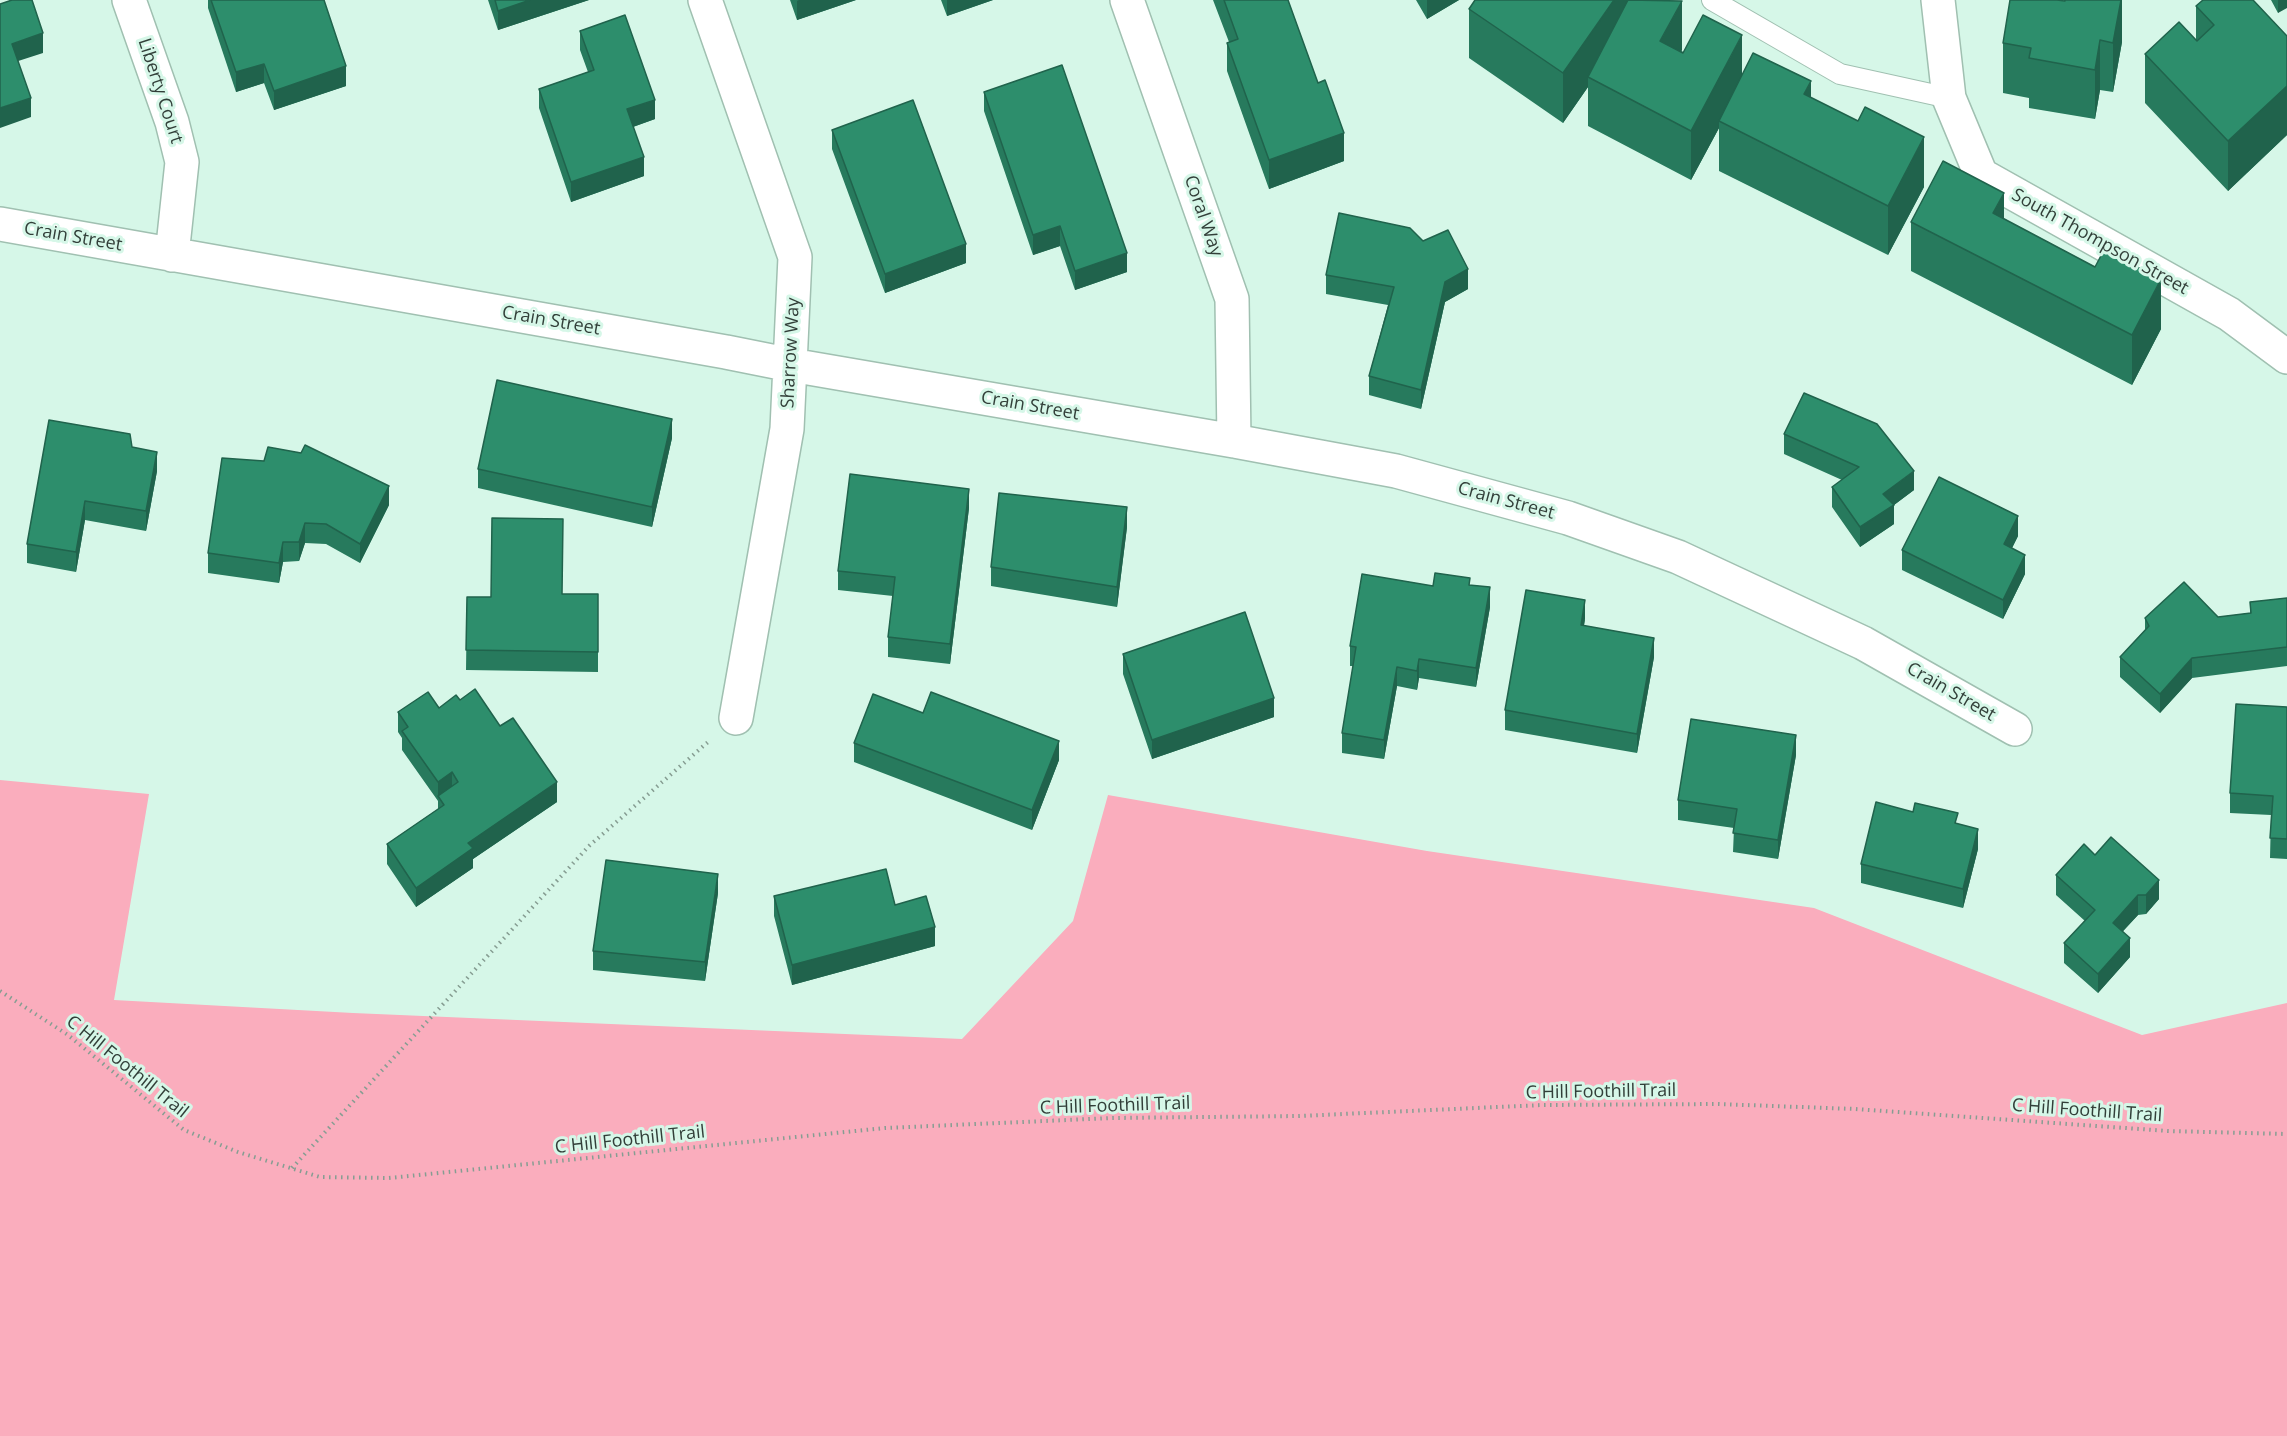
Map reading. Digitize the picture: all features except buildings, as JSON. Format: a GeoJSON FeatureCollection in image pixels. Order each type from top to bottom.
{"type":"FeatureCollection","features":[{"type":"Feature","properties":{"kind":"street","name":"Liberty Court"},"geometry":{"type":"LineString","coordinates":[[129,0],[172,122],[182,162],[172,255]]}},
{"type":"Feature","properties":{"kind":"street","name":"Sharrow Way"},"geometry":{"type":"LineString","coordinates":[[705,0],[795,257],[788,429],[736,718]]}},
{"type":"Feature","properties":{"kind":"street","name":"Coral Way"},"geometry":{"type":"LineString","coordinates":[[1127,0],[1232,299],[1234,441]]}},
{"type":"Feature","properties":{"kind":"street","name":"South Thompson Street"},"geometry":{"type":"LineString","coordinates":[[1938,0],[1948,98],[1980,175],[2229,314],[2287,357]]}},
{"type":"Feature","properties":{"kind":"street","name":"Crain Street"},"geometry":{"type":"LineString","coordinates":[[0,224],[1396,471],[1568,518],[1667,554],[1863,643],[2015,729]]}},
{"type":"Feature","properties":{"kind":"lane"},"geometry":{"type":"LineString","coordinates":[[1712,0],[1840,74],[1948,98]]}},
{"type":"Feature","properties":{"kind":"path"},"geometry":{"type":"LineString","coordinates":[[292,1168],[589,846],[736,718]]}},
{"type":"Feature","properties":{"kind":"path","name":"C Hill Foothill Trail"},"geometry":{"type":"LineString","coordinates":[[0,992],[68,1035],[184,1130],[238,1152],[320,1177],[389,1178],[885,1128],[1113,1118],[1299,1116],[1542,1105],[1718,1104],[1978,1116],[2168,1131],[2287,1134]]}},
{"type":"Feature","properties":{"kind":"shaded area"},"geometry":{"type":"Polygon","coordinates":[[[0,780],[149,794],[114,1000],[353,1013],[962,1039],[1073,921],[1108,795],[1427,851],[1814,908],[2142,1035],[2287,1003],[2287,1436],[0,1436],[0,780]]]}}]}
